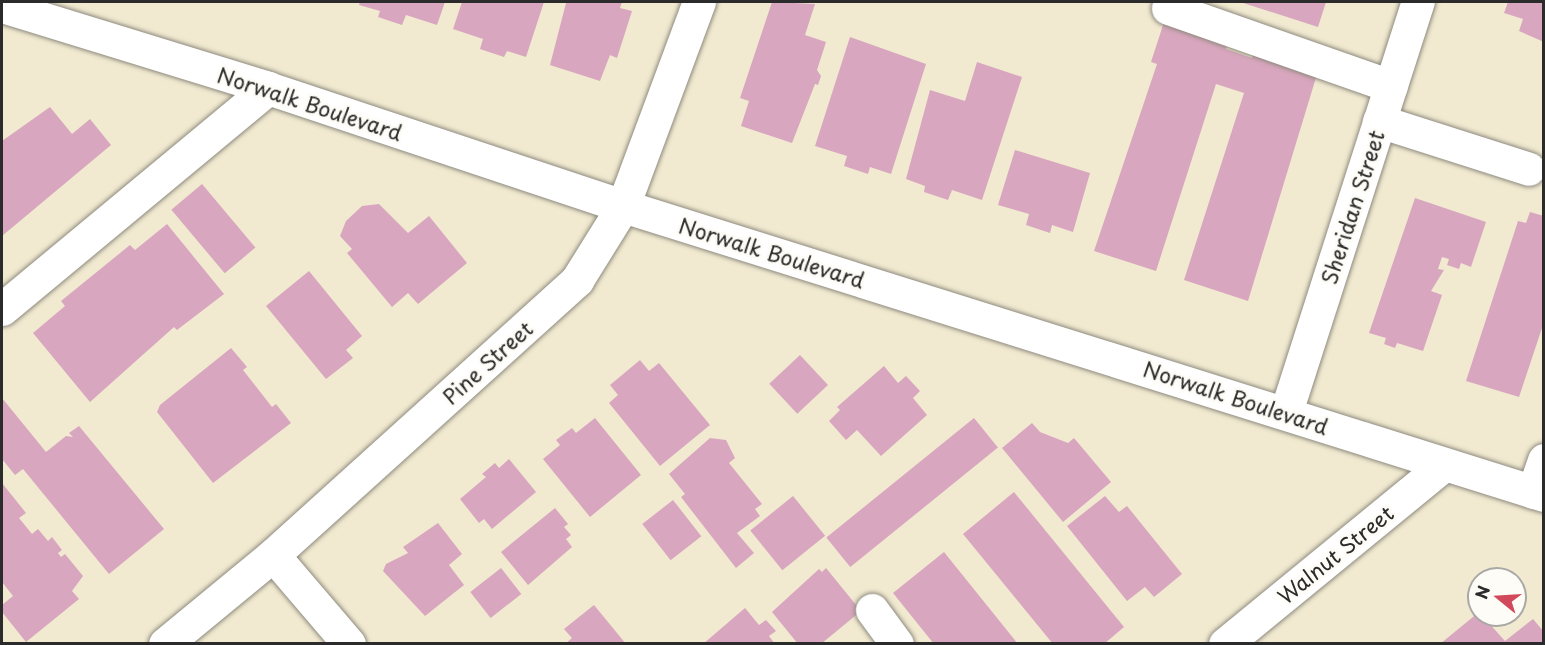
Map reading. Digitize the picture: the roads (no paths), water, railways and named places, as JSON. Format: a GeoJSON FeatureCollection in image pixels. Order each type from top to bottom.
{"type":"FeatureCollection","features":[{"type":"Feature","properties":{"kind":"street","name":"Pine Street"},"geometry":{"type":"LineString","coordinates":[[165,644],[273,555],[578,280],[623,206],[699,2]]}},
{"type":"Feature","properties":{"kind":"street","name":"Sheridan Street"},"geometry":{"type":"LineString","coordinates":[[1286,412],[1418,2]]}},
{"type":"Feature","properties":{"kind":"street","name":"Norwalk Boulevard"},"geometry":{"type":"LineString","coordinates":[[2,6],[268,88],[623,206],[1286,412],[1538,494]]}},
{"type":"Feature","properties":{"kind":"street"},"geometry":{"type":"LineString","coordinates":[[1168,8],[1391,86]]}},
{"type":"Feature","properties":{"kind":"street"},"geometry":{"type":"LineString","coordinates":[[2,309],[268,88]]}},
{"type":"Feature","properties":{"kind":"street"},"geometry":{"type":"LineString","coordinates":[[1379,121],[1529,169]]}},
{"type":"Feature","properties":{"kind":"street"},"geometry":{"type":"LineString","coordinates":[[1538,494],[1544,460]]}},
{"type":"Feature","properties":{"kind":"street","name":"Walnut Street"},"geometry":{"type":"LineString","coordinates":[[1226,644],[1444,465]]}},
{"type":"Feature","properties":{"kind":"street"},"geometry":{"type":"LineString","coordinates":[[273,555],[349,644]]}},
{"type":"Feature","properties":{"kind":"street"},"geometry":{"type":"LineString","coordinates":[[872,610],[897,644]]}}]}
